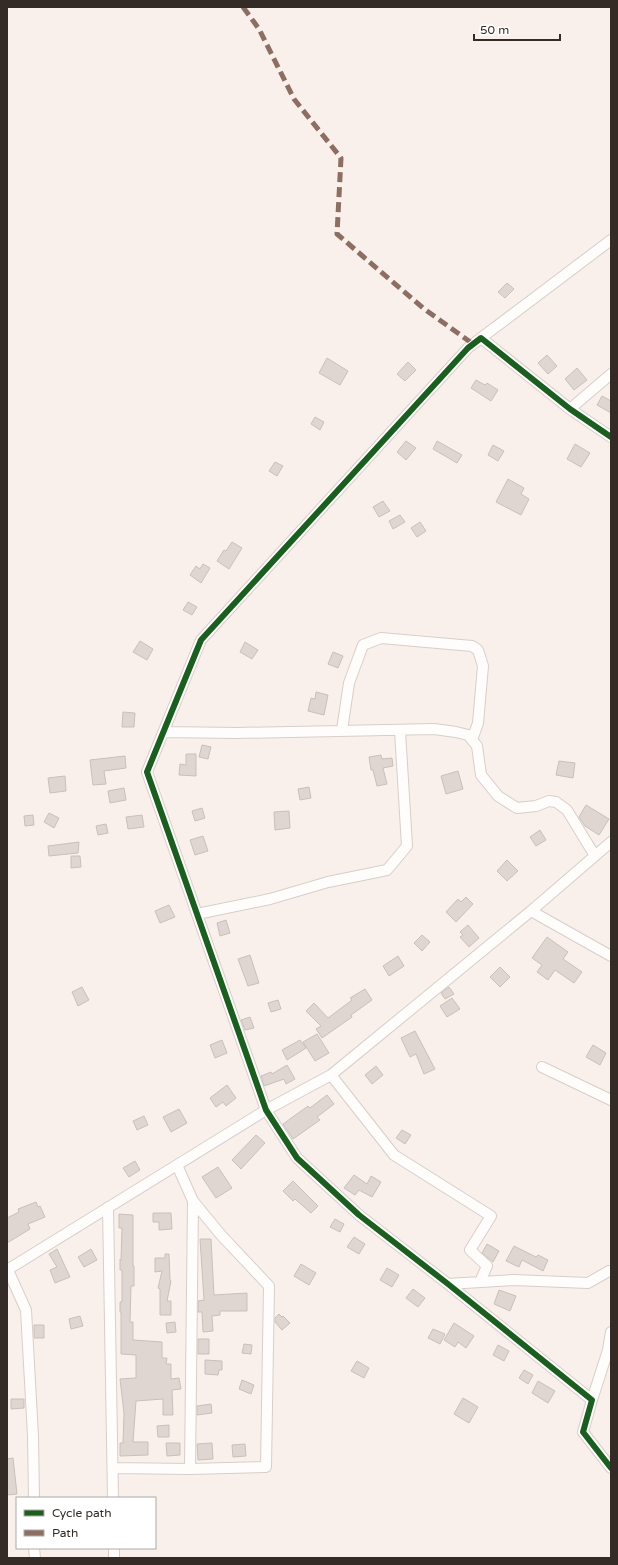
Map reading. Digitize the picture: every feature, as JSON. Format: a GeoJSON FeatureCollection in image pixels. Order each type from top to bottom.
{"type":"FeatureCollection","features":[{"type":"Feature","properties":{"kind":"street"},"geometry":{"type":"LineString","coordinates":[[592,1400],[448,1284],[359,1215],[297,1158],[266,1110],[148,772],[201,640],[468,348],[611,240]]}},
{"type":"Feature","properties":{"kind":"street"},"geometry":{"type":"LineString","coordinates":[[481,338],[570,409],[611,437]]}},
{"type":"Feature","properties":{"kind":"street"},"geometry":{"type":"LineString","coordinates":[[570,409],[611,374]]}},
{"type":"Feature","properties":{"kind":"street"},"geometry":{"type":"LineString","coordinates":[[342,730],[350,683],[363,646],[381,638],[472,646],[478,650],[483,666],[478,723],[472,740]]}},
{"type":"Feature","properties":{"kind":"street"},"geometry":{"type":"LineString","coordinates":[[164,732],[237,733],[342,730],[434,730],[456,732],[468,735],[477,746],[481,776],[498,796],[517,808],[536,806],[549,801],[561,805],[567,810],[595,856]]}},
{"type":"Feature","properties":{"kind":"street"},"geometry":{"type":"LineString","coordinates":[[197,914],[270,899],[328,882],[387,870],[407,846],[400,731]]}},
{"type":"Feature","properties":{"kind":"street"},"geometry":{"type":"LineString","coordinates":[[34,1497],[33,1436],[26,1310],[7,1269],[266,1110],[331,1075],[531,911],[611,842]]}},
{"type":"Feature","properties":{"kind":"street"},"geometry":{"type":"LineString","coordinates":[[531,911],[611,956]]}},
{"type":"Feature","properties":{"kind":"street"},"geometry":{"type":"LineString","coordinates":[[542,1067],[611,1100]]}},
{"type":"Feature","properties":{"kind":"street"},"geometry":{"type":"LineString","coordinates":[[331,1075],[394,1155],[491,1216],[470,1250],[487,1266],[480,1282]]}},
{"type":"Feature","properties":{"kind":"street"},"geometry":{"type":"LineString","coordinates":[[113,1468],[190,1469],[266,1467],[269,1286],[221,1235],[193,1201],[176,1165]]}},
{"type":"Feature","properties":{"kind":"street"},"geometry":{"type":"LineString","coordinates":[[190,1469],[193,1201]]}},
{"type":"Feature","properties":{"kind":"street"},"geometry":{"type":"LineString","coordinates":[[108,1207],[113,1497]]}},
{"type":"Feature","properties":{"kind":"street"},"geometry":{"type":"LineString","coordinates":[[448,1284],[514,1280],[588,1283],[610,1270]]}},
{"type":"Feature","properties":{"kind":"street"},"geometry":{"type":"LineString","coordinates":[[611,1332],[608,1350],[583,1432],[611,1468]]}},
{"type":"Feature","properties":{"kind":"building"},"geometry":{"type":"Polygon","coordinates":[[[507,283],[514,289],[505,298],[498,292],[507,283]]]}},
{"type":"Feature","properties":{"kind":"building"},"geometry":{"type":"Polygon","coordinates":[[[547,355],[557,366],[548,374],[538,363],[547,355]]]}},
{"type":"Feature","properties":{"kind":"building"},"geometry":{"type":"Polygon","coordinates":[[[327,358],[348,371],[340,385],[319,373],[327,358]]]}},
{"type":"Feature","properties":{"kind":"building"},"geometry":{"type":"Polygon","coordinates":[[[408,362],[416,370],[405,381],[397,374],[408,362]]]}},
{"type":"Feature","properties":{"kind":"building"},"geometry":{"type":"Polygon","coordinates":[[[577,368],[587,380],[574,390],[565,379],[577,368]]]}},
{"type":"Feature","properties":{"kind":"building"},"geometry":{"type":"Polygon","coordinates":[[[476,380],[485,385],[487,383],[498,390],[491,401],[471,388],[476,380]]]}},
{"type":"Feature","properties":{"kind":"building"},"geometry":{"type":"Polygon","coordinates":[[[602,396],[611,401],[611,413],[597,405],[602,396]]]}},
{"type":"Feature","properties":{"kind":"building"},"geometry":{"type":"Polygon","coordinates":[[[315,417],[324,422],[320,430],[311,424],[315,417]]]}},
{"type":"Feature","properties":{"kind":"building"},"geometry":{"type":"Polygon","coordinates":[[[406,441],[416,448],[406,460],[397,452],[406,441]]]}},
{"type":"Feature","properties":{"kind":"building"},"geometry":{"type":"Polygon","coordinates":[[[437,441],[462,455],[457,463],[433,449],[437,441]]]}},
{"type":"Feature","properties":{"kind":"building"},"geometry":{"type":"Polygon","coordinates":[[[575,444],[590,453],[581,467],[567,459],[575,444]]]}},
{"type":"Feature","properties":{"kind":"building"},"geometry":{"type":"Polygon","coordinates":[[[493,445],[504,451],[498,461],[488,455],[493,445]]]}},
{"type":"Feature","properties":{"kind":"building"},"geometry":{"type":"Polygon","coordinates":[[[275,462],[283,466],[277,476],[269,471],[275,462]]]}},
{"type":"Feature","properties":{"kind":"building"},"geometry":{"type":"Polygon","coordinates":[[[508,479],[524,488],[521,494],[529,499],[521,515],[496,502],[508,479]]]}},
{"type":"Feature","properties":{"kind":"building"},"geometry":{"type":"Polygon","coordinates":[[[383,501],[390,511],[379,517],[373,507],[383,501]]]}},
{"type":"Feature","properties":{"kind":"building"},"geometry":{"type":"Polygon","coordinates":[[[400,515],[405,522],[393,529],[389,521],[400,515]]]}},
{"type":"Feature","properties":{"kind":"building"},"geometry":{"type":"Polygon","coordinates":[[[420,522],[426,531],[417,537],[411,528],[420,522]]]}},
{"type":"Feature","properties":{"kind":"building"},"geometry":{"type":"Polygon","coordinates":[[[232,542],[242,548],[229,569],[217,561],[224,550],[226,551],[232,542]]]}},
{"type":"Feature","properties":{"kind":"building"},"geometry":{"type":"Polygon","coordinates":[[[203,564],[210,568],[201,583],[190,575],[196,566],[200,569],[203,564]]]}},
{"type":"Feature","properties":{"kind":"building"},"geometry":{"type":"Polygon","coordinates":[[[188,602],[197,607],[192,615],[183,610],[188,602]]]}},
{"type":"Feature","properties":{"kind":"building"},"geometry":{"type":"Polygon","coordinates":[[[140,641],[153,649],[147,660],[133,652],[140,641]]]}},
{"type":"Feature","properties":{"kind":"building"},"geometry":{"type":"Polygon","coordinates":[[[245,642],[258,650],[252,659],[240,652],[245,642]]]}},
{"type":"Feature","properties":{"kind":"building"},"geometry":{"type":"Polygon","coordinates":[[[333,652],[343,656],[338,668],[328,664],[333,652]]]}},
{"type":"Feature","properties":{"kind":"building"},"geometry":{"type":"Polygon","coordinates":[[[316,692],[328,695],[324,715],[308,711],[311,698],[315,699],[316,692]]]}},
{"type":"Feature","properties":{"kind":"building"},"geometry":{"type":"Polygon","coordinates":[[[123,712],[135,713],[134,727],[122,727],[123,712]]]}},
{"type":"Feature","properties":{"kind":"building"},"geometry":{"type":"Polygon","coordinates":[[[202,745],[211,747],[208,759],[199,757],[202,745]]]}},
{"type":"Feature","properties":{"kind":"building"},"geometry":{"type":"Polygon","coordinates":[[[186,754],[196,754],[196,776],[179,775],[180,764],[186,765],[186,754]]]}},
{"type":"Feature","properties":{"kind":"building"},"geometry":{"type":"Polygon","coordinates":[[[381,755],[382,759],[392,758],[393,766],[383,768],[387,784],[377,786],[373,770],[371,770],[369,757],[381,755]]]}},
{"type":"Feature","properties":{"kind":"building"},"geometry":{"type":"Polygon","coordinates":[[[125,756],[126,768],[104,771],[106,784],[93,785],[90,760],[125,756]]]}},
{"type":"Feature","properties":{"kind":"building"},"geometry":{"type":"Polygon","coordinates":[[[559,761],[575,763],[573,778],[556,775],[559,761]]]}},
{"type":"Feature","properties":{"kind":"building"},"geometry":{"type":"Polygon","coordinates":[[[458,771],[463,789],[446,794],[441,776],[458,771]]]}},
{"type":"Feature","properties":{"kind":"building"},"geometry":{"type":"Polygon","coordinates":[[[65,776],[66,791],[50,793],[48,778],[65,776]]]}},
{"type":"Feature","properties":{"kind":"building"},"geometry":{"type":"Polygon","coordinates":[[[309,787],[311,798],[300,800],[298,789],[309,787]]]}},
{"type":"Feature","properties":{"kind":"building"},"geometry":{"type":"Polygon","coordinates":[[[124,788],[126,800],[110,803],[108,791],[124,788]]]}},
{"type":"Feature","properties":{"kind":"building"},"geometry":{"type":"Polygon","coordinates":[[[586,805],[609,819],[599,835],[585,826],[579,817],[586,805]]]}},
{"type":"Feature","properties":{"kind":"building"},"geometry":{"type":"Polygon","coordinates":[[[202,808],[205,818],[195,821],[192,811],[202,808]]]}},
{"type":"Feature","properties":{"kind":"building"},"geometry":{"type":"Polygon","coordinates":[[[289,811],[290,828],[275,830],[274,812],[289,811]]]}},
{"type":"Feature","properties":{"kind":"building"},"geometry":{"type":"Polygon","coordinates":[[[49,813],[59,818],[54,828],[44,822],[49,813]]]}},
{"type":"Feature","properties":{"kind":"building"},"geometry":{"type":"Polygon","coordinates":[[[33,815],[34,825],[25,826],[24,816],[33,815]]]}},
{"type":"Feature","properties":{"kind":"building"},"geometry":{"type":"Polygon","coordinates":[[[142,815],[144,827],[128,829],[126,817],[142,815]]]}},
{"type":"Feature","properties":{"kind":"building"},"geometry":{"type":"Polygon","coordinates":[[[106,824],[108,833],[98,835],[96,826],[106,824]]]}},
{"type":"Feature","properties":{"kind":"building"},"geometry":{"type":"Polygon","coordinates":[[[540,830],[546,840],[536,846],[530,837],[540,830]]]}},
{"type":"Feature","properties":{"kind":"building"},"geometry":{"type":"Polygon","coordinates":[[[203,836],[208,851],[195,855],[190,840],[203,836]]]}},
{"type":"Feature","properties":{"kind":"building"},"geometry":{"type":"Polygon","coordinates":[[[79,842],[78,853],[49,856],[48,846],[79,842]]]}},
{"type":"Feature","properties":{"kind":"building"},"geometry":{"type":"Polygon","coordinates":[[[71,856],[80,856],[81,867],[71,868],[71,856]]]}},
{"type":"Feature","properties":{"kind":"building"},"geometry":{"type":"Polygon","coordinates":[[[507,860],[518,871],[507,881],[497,871],[507,860]]]}},
{"type":"Feature","properties":{"kind":"building"},"geometry":{"type":"Polygon","coordinates":[[[466,897],[473,904],[456,922],[446,912],[458,899],[461,902],[466,897]]]}},
{"type":"Feature","properties":{"kind":"building"},"geometry":{"type":"Polygon","coordinates":[[[169,905],[175,917],[160,923],[155,911],[169,905]]]}},
{"type":"Feature","properties":{"kind":"building"},"geometry":{"type":"Polygon","coordinates":[[[226,920],[230,933],[220,936],[217,923],[226,920]]]}},
{"type":"Feature","properties":{"kind":"building"},"geometry":{"type":"Polygon","coordinates":[[[468,925],[479,938],[469,947],[460,937],[463,935],[460,932],[468,925]]]}},
{"type":"Feature","properties":{"kind":"building"},"geometry":{"type":"Polygon","coordinates":[[[422,935],[430,942],[422,951],[414,943],[422,935]]]}},
{"type":"Feature","properties":{"kind":"building"},"geometry":{"type":"Polygon","coordinates":[[[547,937],[568,952],[563,959],[582,972],[574,983],[555,970],[548,980],[537,972],[542,965],[532,958],[547,937]]]}},
{"type":"Feature","properties":{"kind":"building"},"geometry":{"type":"Polygon","coordinates":[[[250,955],[259,983],[248,986],[238,959],[250,955]]]}},
{"type":"Feature","properties":{"kind":"building"},"geometry":{"type":"Polygon","coordinates":[[[398,956],[404,966],[389,976],[383,966],[398,956]]]}},
{"type":"Feature","properties":{"kind":"building"},"geometry":{"type":"Polygon","coordinates":[[[500,967],[510,977],[500,987],[490,977],[500,967]]]}},
{"type":"Feature","properties":{"kind":"building"},"geometry":{"type":"Polygon","coordinates":[[[82,987],[89,1000],[78,1006],[72,992],[82,987]]]}},
{"type":"Feature","properties":{"kind":"building"},"geometry":{"type":"Polygon","coordinates":[[[449,987],[454,994],[445,999],[441,993],[449,987]]]}},
{"type":"Feature","properties":{"kind":"building"},"geometry":{"type":"Polygon","coordinates":[[[365,989],[372,1000],[351,1015],[352,1017],[322,1038],[316,1029],[321,1026],[306,1011],[314,1003],[328,1018],[352,1000],[350,998],[365,989]]]}},
{"type":"Feature","properties":{"kind":"building"},"geometry":{"type":"Polygon","coordinates":[[[452,998],[460,1009],[447,1017],[440,1006],[452,998]]]}},
{"type":"Feature","properties":{"kind":"building"},"geometry":{"type":"Polygon","coordinates":[[[278,1000],[281,1009],[271,1012],[268,1003],[278,1000]]]}},
{"type":"Feature","properties":{"kind":"building"},"geometry":{"type":"Polygon","coordinates":[[[250,1017],[254,1028],[245,1030],[241,1020],[250,1017]]]}},
{"type":"Feature","properties":{"kind":"building"},"geometry":{"type":"Polygon","coordinates":[[[415,1031],[435,1069],[424,1074],[416,1054],[410,1057],[401,1038],[415,1031]]]}},
{"type":"Feature","properties":{"kind":"building"},"geometry":{"type":"Polygon","coordinates":[[[317,1034],[329,1053],[315,1061],[303,1042],[317,1034]]]}},
{"type":"Feature","properties":{"kind":"building"},"geometry":{"type":"Polygon","coordinates":[[[222,1040],[227,1053],[215,1058],[210,1045],[222,1040]]]}},
{"type":"Feature","properties":{"kind":"building"},"geometry":{"type":"Polygon","coordinates":[[[300,1040],[306,1048],[287,1060],[282,1050],[300,1040]]]}},
{"type":"Feature","properties":{"kind":"building"},"geometry":{"type":"Polygon","coordinates":[[[593,1045],[606,1053],[600,1065],[586,1057],[593,1045]]]}},
{"type":"Feature","properties":{"kind":"building"},"geometry":{"type":"Polygon","coordinates":[[[287,1065],[295,1079],[286,1084],[284,1079],[264,1086],[261,1076],[271,1072],[272,1074],[287,1065]]]}},
{"type":"Feature","properties":{"kind":"building"},"geometry":{"type":"Polygon","coordinates":[[[376,1066],[383,1075],[372,1084],[365,1075],[376,1066]]]}},
{"type":"Feature","properties":{"kind":"building"},"geometry":{"type":"Polygon","coordinates":[[[227,1085],[236,1098],[226,1106],[223,1102],[216,1107],[210,1098],[227,1085]]]}},
{"type":"Feature","properties":{"kind":"building"},"geometry":{"type":"Polygon","coordinates":[[[327,1095],[334,1104],[317,1117],[320,1120],[293,1139],[283,1124],[308,1106],[310,1108],[327,1095]]]}},
{"type":"Feature","properties":{"kind":"building"},"geometry":{"type":"Polygon","coordinates":[[[179,1109],[187,1123],[171,1132],[163,1117],[179,1109]]]}},
{"type":"Feature","properties":{"kind":"building"},"geometry":{"type":"Polygon","coordinates":[[[144,1116],[148,1125],[137,1130],[133,1121],[144,1116]]]}},
{"type":"Feature","properties":{"kind":"building"},"geometry":{"type":"Polygon","coordinates":[[[402,1130],[411,1135],[405,1144],[396,1138],[402,1130]]]}},
{"type":"Feature","properties":{"kind":"building"},"geometry":{"type":"Polygon","coordinates":[[[256,1135],[265,1143],[241,1169],[232,1160],[256,1135]]]}},
{"type":"Feature","properties":{"kind":"building"},"geometry":{"type":"Polygon","coordinates":[[[135,1161],[140,1170],[129,1177],[123,1168],[135,1161]]]}},
{"type":"Feature","properties":{"kind":"building"},"geometry":{"type":"Polygon","coordinates":[[[218,1167],[232,1188],[216,1198],[202,1177],[218,1167]]]}},
{"type":"Feature","properties":{"kind":"building"},"geometry":{"type":"Polygon","coordinates":[[[354,1175],[367,1184],[371,1176],[381,1182],[372,1197],[359,1190],[355,1195],[344,1188],[354,1175]]]}},
{"type":"Feature","properties":{"kind":"building"},"geometry":{"type":"Polygon","coordinates":[[[293,1181],[318,1206],[311,1213],[295,1199],[293,1201],[283,1191],[293,1181]]]}},
{"type":"Feature","properties":{"kind":"building"},"geometry":{"type":"Polygon","coordinates":[[[36,1202],[38,1207],[40,1206],[45,1217],[28,1224],[30,1229],[7,1243],[7,1218],[19,1212],[18,1209],[36,1202]]]}},
{"type":"Feature","properties":{"kind":"building"},"geometry":{"type":"Polygon","coordinates":[[[153,1213],[171,1213],[172,1229],[159,1230],[159,1222],[153,1222],[153,1213]]]}},
{"type":"Feature","properties":{"kind":"building"},"geometry":{"type":"Polygon","coordinates":[[[119,1214],[133,1215],[134,1286],[131,1286],[130,1322],[133,1322],[133,1340],[162,1342],[162,1358],[167,1358],[166,1364],[171,1364],[171,1379],[179,1378],[181,1389],[172,1390],[173,1415],[163,1415],[163,1399],[136,1401],[133,1442],[148,1442],[148,1455],[120,1456],[120,1443],[123,1443],[124,1413],[120,1379],[136,1378],[136,1355],[121,1354],[120,1302],[122,1302],[122,1270],[120,1270],[120,1259],[121,1260],[122,1228],[119,1228],[119,1214]]]}},
{"type":"Feature","properties":{"kind":"building"},"geometry":{"type":"Polygon","coordinates":[[[335,1219],[344,1224],[340,1232],[330,1227],[335,1219]]]}},
{"type":"Feature","properties":{"kind":"building"},"geometry":{"type":"Polygon","coordinates":[[[354,1237],[365,1244],[359,1254],[347,1247],[354,1237]]]}},
{"type":"Feature","properties":{"kind":"building"},"geometry":{"type":"Polygon","coordinates":[[[200,1239],[211,1239],[214,1295],[247,1293],[247,1311],[220,1311],[220,1315],[212,1316],[213,1331],[203,1332],[202,1312],[198,1312],[198,1301],[204,1300],[200,1239]]]}},
{"type":"Feature","properties":{"kind":"building"},"geometry":{"type":"Polygon","coordinates":[[[487,1244],[499,1251],[493,1262],[482,1253],[487,1244]]]}},
{"type":"Feature","properties":{"kind":"building"},"geometry":{"type":"Polygon","coordinates":[[[514,1246],[536,1257],[538,1255],[548,1260],[543,1271],[522,1260],[519,1267],[506,1261],[514,1246]]]}},
{"type":"Feature","properties":{"kind":"building"},"geometry":{"type":"Polygon","coordinates":[[[57,1249],[70,1277],[55,1283],[50,1270],[57,1267],[49,1254],[57,1249]]]}},
{"type":"Feature","properties":{"kind":"building"},"geometry":{"type":"Polygon","coordinates":[[[91,1249],[97,1260],[84,1267],[78,1257],[91,1249]]]}},
{"type":"Feature","properties":{"kind":"building"},"geometry":{"type":"Polygon","coordinates":[[[165,1254],[169,1254],[171,1281],[167,1301],[171,1301],[171,1315],[160,1315],[160,1289],[158,1288],[162,1271],[155,1272],[155,1258],[165,1258],[165,1254]]]}},
{"type":"Feature","properties":{"kind":"building"},"geometry":{"type":"Polygon","coordinates":[[[301,1264],[316,1273],[309,1285],[294,1276],[301,1264]]]}},
{"type":"Feature","properties":{"kind":"building"},"geometry":{"type":"Polygon","coordinates":[[[387,1268],[399,1275],[392,1287],[380,1280],[387,1268]]]}},
{"type":"Feature","properties":{"kind":"building"},"geometry":{"type":"Polygon","coordinates":[[[413,1289],[425,1298],[418,1307],[406,1298],[413,1289]]]}},
{"type":"Feature","properties":{"kind":"building"},"geometry":{"type":"Polygon","coordinates":[[[499,1290],[516,1296],[510,1311],[494,1304],[499,1290]]]}},
{"type":"Feature","properties":{"kind":"building"},"geometry":{"type":"Polygon","coordinates":[[[279,1314],[290,1323],[282,1330],[275,1322],[275,1318],[279,1314]]]}},
{"type":"Feature","properties":{"kind":"building"},"geometry":{"type":"Polygon","coordinates":[[[80,1316],[83,1326],[71,1329],[69,1319],[80,1316]]]}},
{"type":"Feature","properties":{"kind":"building"},"geometry":{"type":"Polygon","coordinates":[[[175,1322],[176,1332],[167,1333],[166,1323],[175,1322]]]}},
{"type":"Feature","properties":{"kind":"building"},"geometry":{"type":"Polygon","coordinates":[[[454,1323],[474,1336],[466,1348],[458,1342],[455,1347],[444,1340],[454,1323]]]}},
{"type":"Feature","properties":{"kind":"building"},"geometry":{"type":"Polygon","coordinates":[[[34,1325],[44,1325],[44,1338],[34,1338],[34,1325]]]}},
{"type":"Feature","properties":{"kind":"building"},"geometry":{"type":"Polygon","coordinates":[[[433,1329],[445,1334],[440,1344],[428,1338],[433,1329]]]}},
{"type":"Feature","properties":{"kind":"building"},"geometry":{"type":"Polygon","coordinates":[[[198,1339],[209,1339],[209,1354],[198,1354],[198,1339]]]}},
{"type":"Feature","properties":{"kind":"building"},"geometry":{"type":"Polygon","coordinates":[[[244,1344],[252,1345],[251,1354],[242,1353],[244,1344]]]}},
{"type":"Feature","properties":{"kind":"building"},"geometry":{"type":"Polygon","coordinates":[[[498,1345],[509,1351],[504,1361],[493,1355],[498,1345]]]}},
{"type":"Feature","properties":{"kind":"building"},"geometry":{"type":"Polygon","coordinates":[[[205,1360],[222,1361],[222,1370],[219,1370],[218,1375],[205,1374],[205,1360]]]}},
{"type":"Feature","properties":{"kind":"building"},"geometry":{"type":"Polygon","coordinates":[[[357,1361],[369,1368],[364,1378],[351,1371],[357,1361]]]}},
{"type":"Feature","properties":{"kind":"building"},"geometry":{"type":"Polygon","coordinates":[[[524,1370],[533,1375],[528,1384],[519,1378],[524,1370]]]}},
{"type":"Feature","properties":{"kind":"building"},"geometry":{"type":"Polygon","coordinates":[[[242,1380],[254,1385],[251,1394],[239,1389],[242,1380]]]}},
{"type":"Feature","properties":{"kind":"building"},"geometry":{"type":"Polygon","coordinates":[[[538,1381],[555,1391],[548,1403],[532,1393],[538,1381]]]}},
{"type":"Feature","properties":{"kind":"building"},"geometry":{"type":"Polygon","coordinates":[[[463,1398],[478,1407],[469,1423],[454,1414],[463,1398]]]}},
{"type":"Feature","properties":{"kind":"building"},"geometry":{"type":"Polygon","coordinates":[[[11,1399],[24,1399],[24,1408],[11,1409],[11,1399]]]}},
{"type":"Feature","properties":{"kind":"building"},"geometry":{"type":"Polygon","coordinates":[[[211,1404],[212,1413],[197,1415],[197,1406],[211,1404]]]}},
{"type":"Feature","properties":{"kind":"building"},"geometry":{"type":"Polygon","coordinates":[[[169,1425],[169,1437],[158,1437],[157,1426],[169,1425]]]}},
{"type":"Feature","properties":{"kind":"building"},"geometry":{"type":"Polygon","coordinates":[[[166,1443],[180,1443],[180,1455],[167,1456],[166,1443]]]}},
{"type":"Feature","properties":{"kind":"building"},"geometry":{"type":"Polygon","coordinates":[[[212,1443],[213,1459],[198,1460],[197,1444],[212,1443]]]}},
{"type":"Feature","properties":{"kind":"building"},"geometry":{"type":"Polygon","coordinates":[[[245,1444],[246,1456],[233,1457],[232,1445],[245,1444]]]}},
{"type":"Feature","properties":{"kind":"building"},"geometry":{"type":"Polygon","coordinates":[[[13,1458],[17,1494],[7,1495],[7,1459],[13,1458]]]}},
{"type":"Feature","properties":{"kind":"marked path"},"geometry":{"type":"LineString","coordinates":[[243,7],[259,29],[294,99],[341,158],[337,234],[423,308],[473,344]]}},
{"type":"Feature","properties":{"kind":"cycle path"},"geometry":{"type":"LineString","coordinates":[[611,437],[570,409],[481,338],[468,348],[201,640],[147,772],[266,1110],[297,1158],[359,1215],[448,1284],[592,1400],[583,1432],[611,1468]]}}]}
